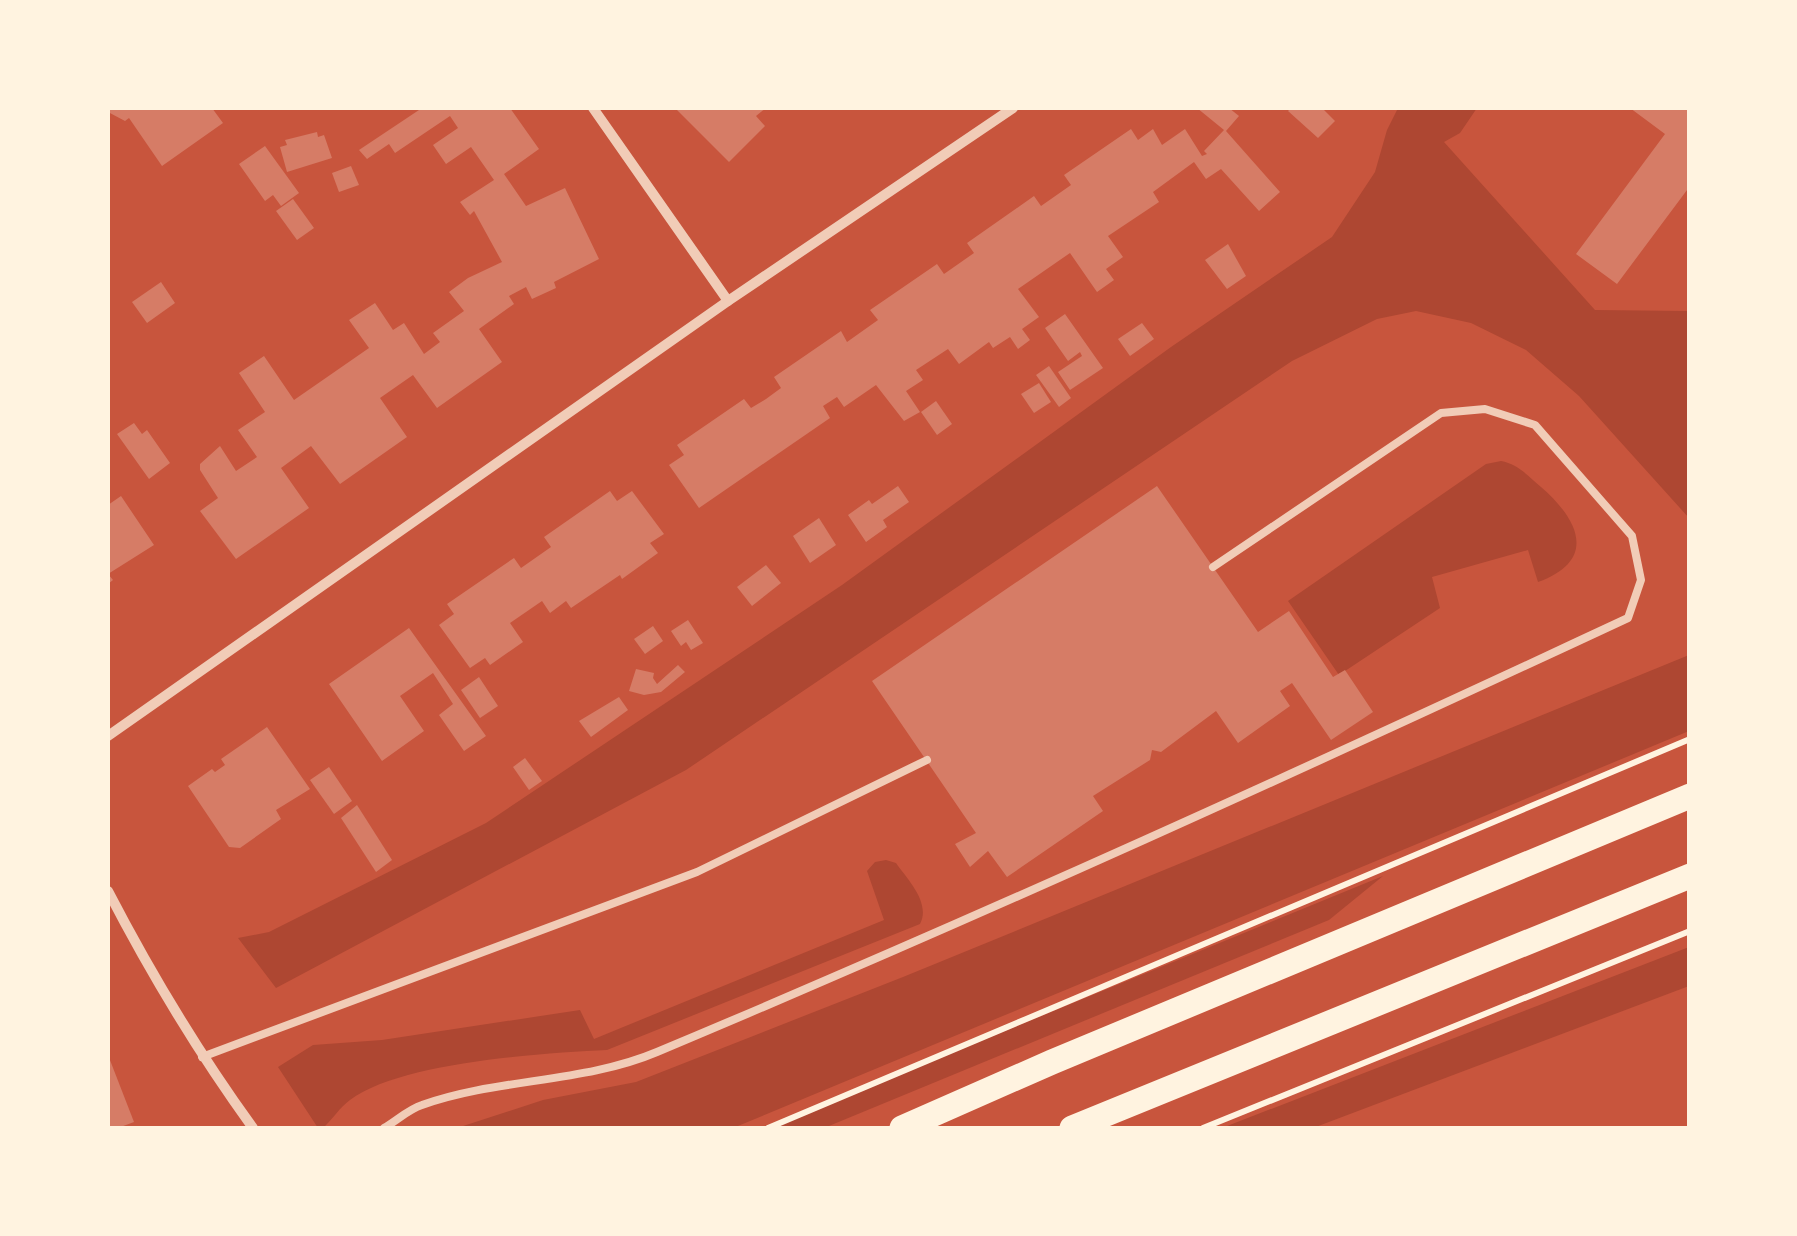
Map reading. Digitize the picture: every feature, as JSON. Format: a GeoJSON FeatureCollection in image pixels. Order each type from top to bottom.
{"type":"FeatureCollection","features":[{"type":"Feature","properties":{"kind":"main road"},"geometry":{"type":"LineString","coordinates":[[902,1128],[1690,796]]}},
{"type":"Feature","properties":{"kind":"main road"},"geometry":{"type":"LineString","coordinates":[[1072,1128],[1690,876]]}},
{"type":"Feature","properties":{"kind":"street"},"geometry":{"type":"LineString","coordinates":[[593,108],[728,301]]}},
{"type":"Feature","properties":{"kind":"street"},"geometry":{"type":"LineString","coordinates":[[108,736],[728,301],[1013,108]]}},
{"type":"Feature","properties":{"kind":"street"},"geometry":{"type":"LineString","coordinates":[[108,891],[152,976],[202,1058],[253,1128]]}},
{"type":"Feature","properties":{"kind":"lane"},"geometry":{"type":"LineString","coordinates":[[384,1128],[419,1105],[632,1062],[923,940],[1628,618],[1642,580],[1632,536],[1535,425],[1486,409],[1441,413],[1213,567]]}},
{"type":"Feature","properties":{"kind":"lane"},"geometry":{"type":"LineString","coordinates":[[202,1058],[697,872],[927,760]]}},
{"type":"Feature","properties":{"kind":"path"},"geometry":{"type":"LineString","coordinates":[[768,1128],[1690,740]]}},
{"type":"Feature","properties":{"kind":"path"},"geometry":{"type":"LineString","coordinates":[[1203,1128],[1690,931]]}},
{"type":"Feature","properties":{"kind":"shaded area"},"geometry":{"type":"Polygon","coordinates":[[[1398,108],[1477,108],[1460,133],[1444,142],[1595,310],[1689,311],[1689,518],[1579,396],[1526,350],[1471,323],[1416,311],[1377,319],[1292,361],[686,770],[276,988],[238,938],[269,932],[486,823],[842,585],[1171,347],[1332,237],[1375,172],[1398,108]]]}},
{"type":"Feature","properties":{"kind":"shaded area"},"geometry":{"type":"Polygon","coordinates":[[[1501,461],[1522,471],[1565,513],[1576,539],[1569,563],[1538,582],[1528,550],[1432,577],[1440,608],[1339,675],[1288,601],[1486,464],[1501,461]]]}},
{"type":"Feature","properties":{"kind":"shaded area"},"geometry":{"type":"Polygon","coordinates":[[[1689,655],[1689,731],[733,1128],[457,1128],[543,1100],[636,1082],[903,977],[1689,655]]]}},
{"type":"Feature","properties":{"kind":"shaded area"},"geometry":{"type":"Polygon","coordinates":[[[875,862],[896,863],[917,892],[923,908],[920,924],[607,1050],[473,1062],[402,1077],[350,1100],[323,1128],[318,1128],[278,1067],[313,1045],[382,1040],[580,1010],[594,1039],[884,920],[867,871],[875,862]]]}},
{"type":"Feature","properties":{"kind":"shaded area"},"geometry":{"type":"Polygon","coordinates":[[[1383,876],[1329,920],[824,1128],[768,1128],[1383,876]]]}},
{"type":"Feature","properties":{"kind":"shaded area"},"geometry":{"type":"Polygon","coordinates":[[[1689,947],[1689,986],[1313,1128],[1222,1128],[1689,947]]]}},
{"type":"Feature","properties":{"kind":"building"},"geometry":{"type":"Polygon","coordinates":[[[108,108],[212,108],[223,123],[162,166],[129,118],[125,121],[108,112],[108,108]]]}},
{"type":"Feature","properties":{"kind":"building"},"geometry":{"type":"Polygon","coordinates":[[[422,108],[510,108],[539,149],[504,174],[526,206],[565,188],[599,259],[554,282],[556,288],[532,299],[526,287],[509,296],[514,304],[479,329],[502,362],[437,408],[413,375],[380,398],[407,437],[340,484],[311,446],[281,468],[309,508],[236,559],[200,511],[218,498],[200,464],[220,446],[236,471],[257,457],[238,430],[265,412],[239,373],[264,356],[294,400],[369,348],[349,320],[375,303],[393,330],[404,323],[424,354],[440,342],[433,333],[464,311],[449,292],[502,262],[474,211],[470,215],[460,202],[494,180],[471,147],[446,164],[433,145],[458,128],[450,116],[395,153],[389,144],[367,159],[359,150],[422,108]]]}},
{"type":"Feature","properties":{"kind":"building"},"geometry":{"type":"Polygon","coordinates":[[[675,108],[766,108],[756,116],[765,126],[729,162],[675,108]]]}},
{"type":"Feature","properties":{"kind":"building"},"geometry":{"type":"Polygon","coordinates":[[[1197,108],[1229,108],[1239,116],[1226,131],[1280,192],[1259,211],[1221,169],[1206,179],[1194,162],[1153,192],[1159,202],[1108,236],[1123,257],[1106,269],[1114,280],[1097,292],[1070,253],[1018,289],[1039,317],[1022,329],[1030,340],[1018,349],[1010,337],[993,348],[989,342],[959,364],[948,349],[916,370],[923,380],[906,391],[920,412],[904,421],[876,385],[844,407],[837,397],[823,406],[830,418],[699,508],[669,465],[684,455],[677,445],[744,399],[751,408],[766,399],[781,388],[774,377],[841,331],[847,342],[878,320],[870,310],[937,264],[944,274],[974,253],[967,243],[1034,196],[1041,206],[1071,185],[1064,175],[1131,129],[1138,140],[1153,129],[1162,145],[1185,129],[1202,156],[1207,154],[1204,151],[1224,130],[1197,108]]]}},
{"type":"Feature","properties":{"kind":"building"},"geometry":{"type":"Polygon","coordinates":[[[1322,108],[1335,121],[1318,138],[1288,111],[1322,108]]]}},
{"type":"Feature","properties":{"kind":"building"},"geometry":{"type":"Polygon","coordinates":[[[1630,108],[1690,108],[1690,186],[1617,284],[1576,254],[1665,134],[1630,108]]]}},
{"type":"Feature","properties":{"kind":"building"},"geometry":{"type":"Polygon","coordinates":[[[317,132],[318,137],[324,135],[332,158],[287,172],[280,147],[287,145],[285,140],[317,132]]]}},
{"type":"Feature","properties":{"kind":"building"},"geometry":{"type":"Polygon","coordinates":[[[265,146],[299,193],[281,206],[273,195],[265,201],[239,164],[265,146]]]}},
{"type":"Feature","properties":{"kind":"building"},"geometry":{"type":"Polygon","coordinates":[[[351,166],[359,185],[339,192],[332,173],[351,166]]]}},
{"type":"Feature","properties":{"kind":"building"},"geometry":{"type":"Polygon","coordinates":[[[293,199],[314,228],[297,240],[276,211],[293,199]]]}},
{"type":"Feature","properties":{"kind":"building"},"geometry":{"type":"Polygon","coordinates":[[[1228,244],[1246,276],[1227,289],[1205,260],[1228,244]]]}},
{"type":"Feature","properties":{"kind":"building"},"geometry":{"type":"Polygon","coordinates":[[[161,282],[175,303],[147,323],[132,302],[161,282]]]}},
{"type":"Feature","properties":{"kind":"building"},"geometry":{"type":"Polygon","coordinates":[[[1065,314],[1103,368],[1070,390],[1058,372],[1082,356],[1080,352],[1068,361],[1045,328],[1065,314]]]}},
{"type":"Feature","properties":{"kind":"building"},"geometry":{"type":"Polygon","coordinates":[[[1142,323],[1154,339],[1130,356],[1118,339],[1142,323]]]}},
{"type":"Feature","properties":{"kind":"building"},"geometry":{"type":"Polygon","coordinates":[[[1049,366],[1071,398],[1059,407],[1036,375],[1049,366]]]}},
{"type":"Feature","properties":{"kind":"building"},"geometry":{"type":"Polygon","coordinates":[[[1039,383],[1051,402],[1034,413],[1021,394],[1039,383]]]}},
{"type":"Feature","properties":{"kind":"building"},"geometry":{"type":"Polygon","coordinates":[[[936,401],[952,424],[937,435],[921,412],[936,401]]]}},
{"type":"Feature","properties":{"kind":"building"},"geometry":{"type":"Polygon","coordinates":[[[134,423],[142,434],[147,430],[170,463],[149,479],[117,434],[134,423]]]}},
{"type":"Feature","properties":{"kind":"building"},"geometry":{"type":"Polygon","coordinates":[[[898,486],[909,502],[883,520],[887,527],[866,542],[848,515],[898,486]]]}},
{"type":"Feature","properties":{"kind":"building"},"geometry":{"type":"Polygon","coordinates":[[[1157,486],[1258,632],[1289,611],[1333,677],[1345,670],[1373,712],[1331,740],[1292,683],[1280,691],[1290,706],[1238,743],[1216,711],[1161,752],[1152,750],[1150,760],[1093,796],[1103,811],[1007,877],[988,851],[970,867],[955,844],[976,833],[872,681],[1157,486]]]}},
{"type":"Feature","properties":{"kind":"building"},"geometry":{"type":"Polygon","coordinates":[[[610,491],[617,501],[632,491],[664,534],[650,543],[658,553],[571,608],[566,601],[550,613],[542,601],[510,623],[523,642],[490,665],[485,658],[470,668],[439,625],[454,614],[447,604],[514,558],[521,568],[551,547],[544,537],[610,491]]]}},
{"type":"Feature","properties":{"kind":"building"},"geometry":{"type":"Polygon","coordinates":[[[121,496],[154,545],[108,574],[108,505],[121,496]]]}},
{"type":"Feature","properties":{"kind":"building"},"geometry":{"type":"Polygon","coordinates":[[[819,518],[836,545],[810,563],[793,536],[819,518]]]}},
{"type":"Feature","properties":{"kind":"building"},"geometry":{"type":"Polygon","coordinates":[[[766,565],[781,583],[752,606],[737,587],[766,565]]]}},
{"type":"Feature","properties":{"kind":"building"},"geometry":{"type":"Polygon","coordinates":[[[688,620],[703,643],[691,650],[686,642],[681,646],[671,631],[688,620]]]}},
{"type":"Feature","properties":{"kind":"building"},"geometry":{"type":"Polygon","coordinates":[[[653,626],[663,641],[645,654],[634,639],[653,626]]]}},
{"type":"Feature","properties":{"kind":"building"},"geometry":{"type":"Polygon","coordinates":[[[409,628],[486,736],[464,751],[439,715],[453,704],[433,673],[400,696],[424,731],[382,761],[329,684],[409,628]]]}},
{"type":"Feature","properties":{"kind":"building"},"geometry":{"type":"Polygon","coordinates":[[[678,665],[685,672],[661,692],[644,695],[629,691],[636,669],[654,673],[657,684],[678,665]]]}},
{"type":"Feature","properties":{"kind":"building"},"geometry":{"type":"Polygon","coordinates":[[[479,677],[498,706],[480,718],[461,690],[479,677]]]}},
{"type":"Feature","properties":{"kind":"building"},"geometry":{"type":"Polygon","coordinates":[[[619,697],[628,710],[591,737],[579,721],[619,697]]]}},
{"type":"Feature","properties":{"kind":"building"},"geometry":{"type":"Polygon","coordinates":[[[267,727],[310,789],[276,810],[281,819],[240,848],[229,847],[188,786],[225,765],[221,759],[267,727]]]}},
{"type":"Feature","properties":{"kind":"building"},"geometry":{"type":"Polygon","coordinates":[[[525,758],[542,781],[529,790],[513,767],[525,758]]]}},
{"type":"Feature","properties":{"kind":"building"},"geometry":{"type":"Polygon","coordinates":[[[329,767],[352,801],[334,814],[310,780],[329,767]]]}},
{"type":"Feature","properties":{"kind":"building"},"geometry":{"type":"Polygon","coordinates":[[[357,805],[392,860],[376,872],[341,818],[357,805]]]}},
{"type":"Feature","properties":{"kind":"building"},"geometry":{"type":"Polygon","coordinates":[[[108,1055],[134,1122],[118,1128],[108,1128],[108,1055]]]}}]}
